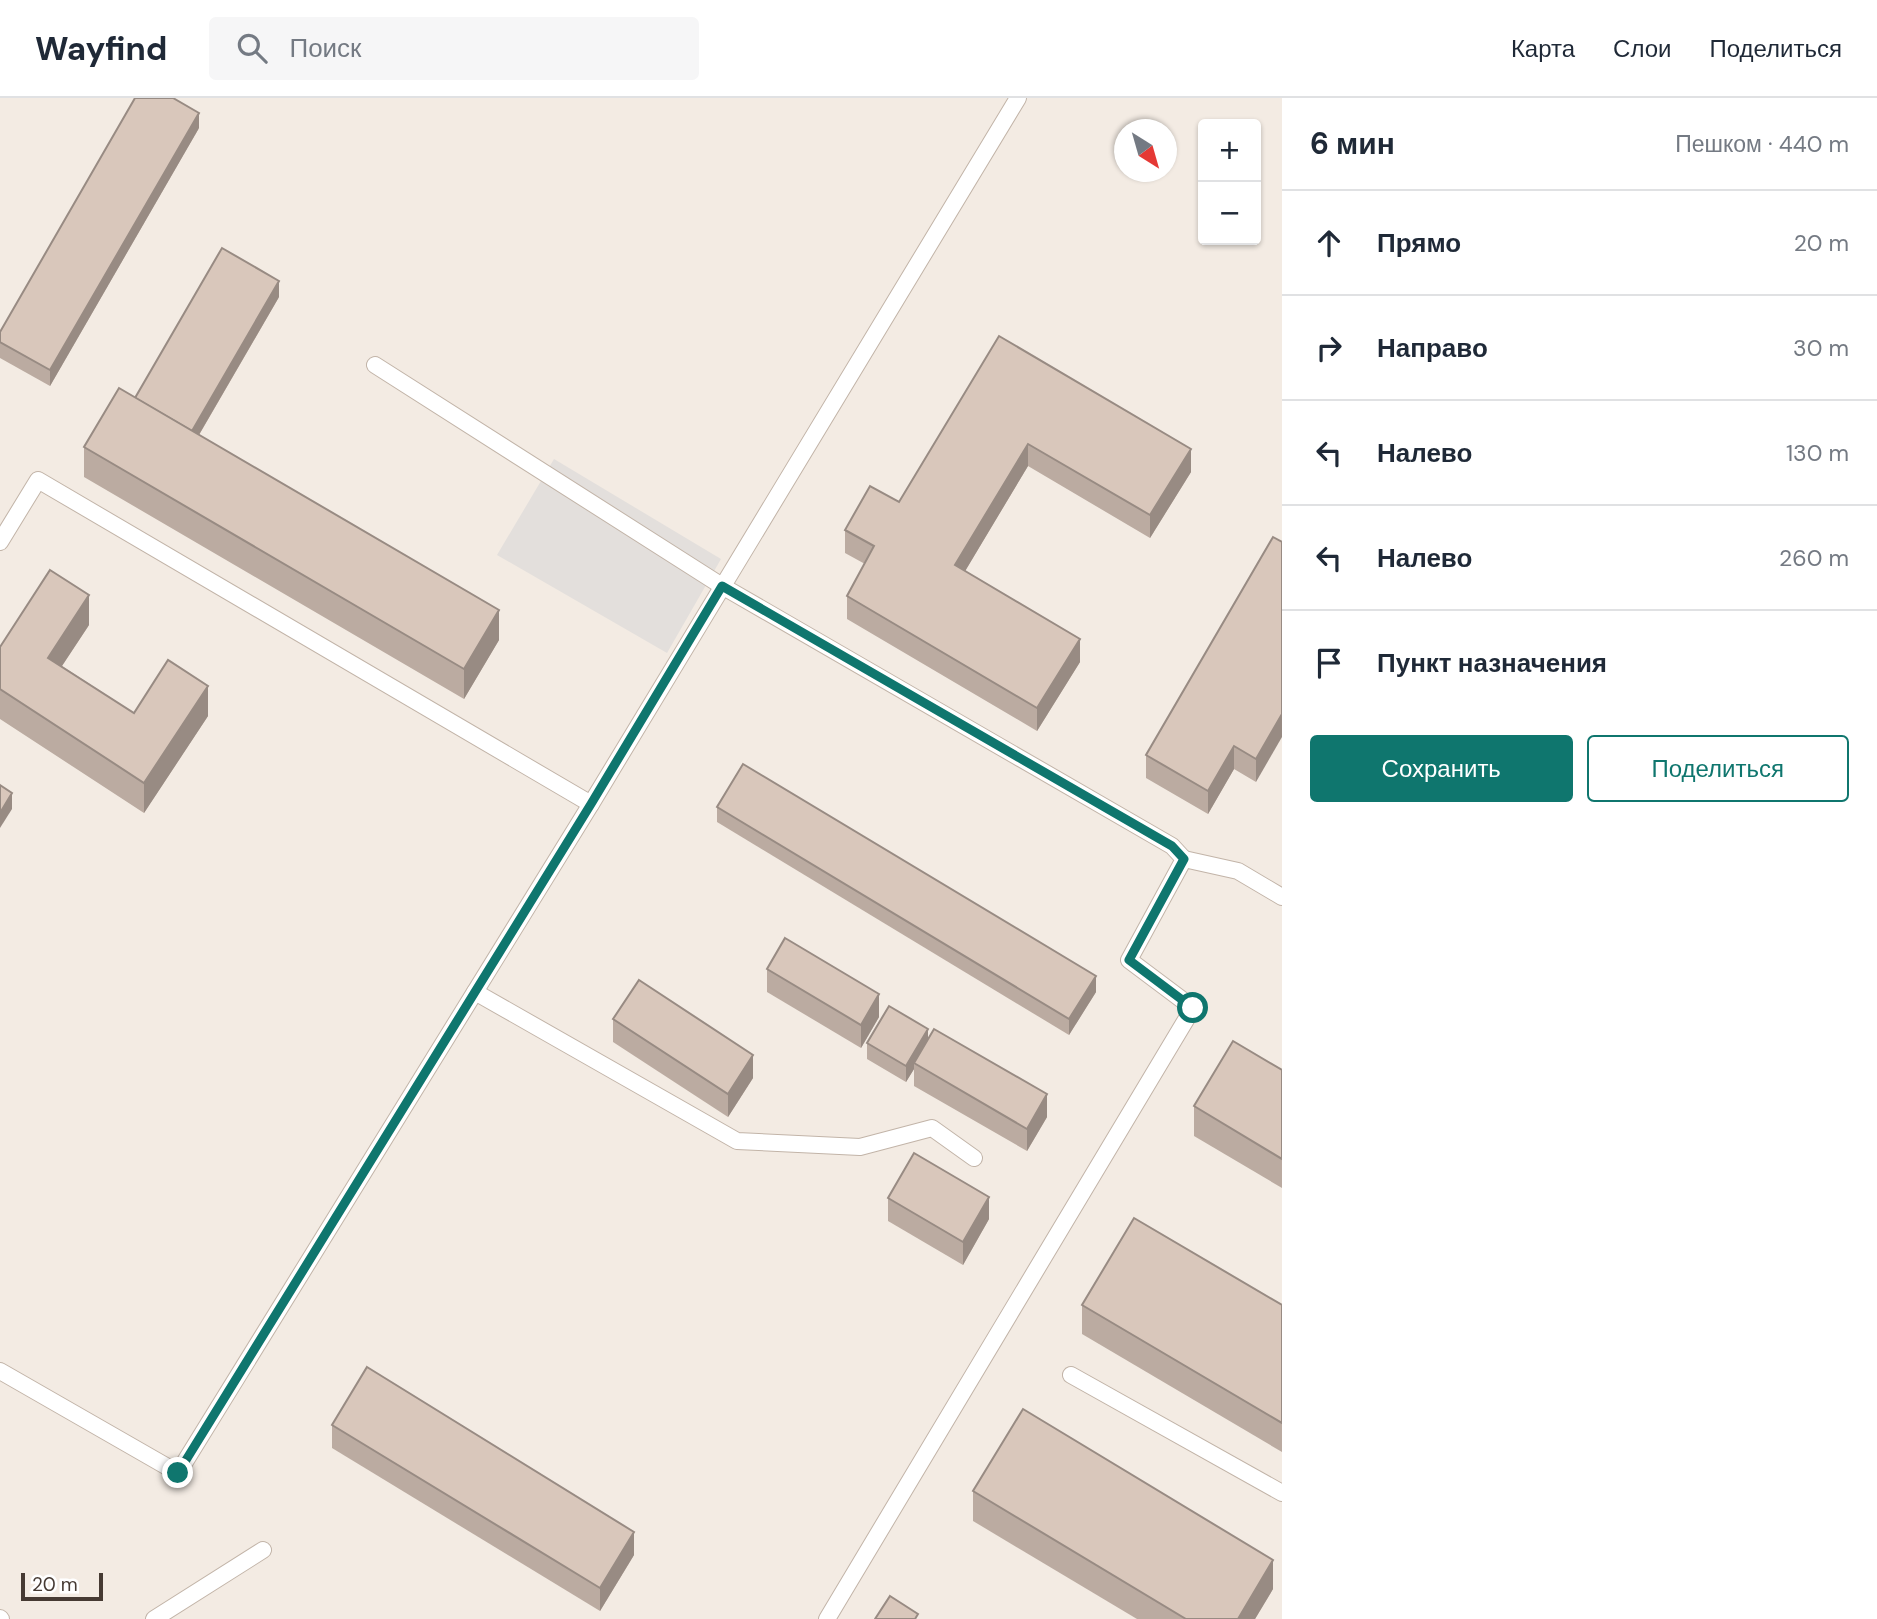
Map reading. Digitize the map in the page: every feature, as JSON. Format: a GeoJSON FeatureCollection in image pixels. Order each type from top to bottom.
{"type":"FeatureCollection","features":[{"type":"Feature","properties":{"kind":"lane"},"geometry":{"type":"LineString","coordinates":[[0,1371],[178,1473],[591,804],[1018,98]]}},
{"type":"Feature","properties":{"kind":"lane"},"geometry":{"type":"LineString","coordinates":[[375,365],[722,586],[1172,846],[1184,859],[1238,870],[1282,897]]}},
{"type":"Feature","properties":{"kind":"lane"},"geometry":{"type":"LineString","coordinates":[[0,542],[38,480],[591,804]]}},
{"type":"Feature","properties":{"kind":"lane"},"geometry":{"type":"LineString","coordinates":[[827,1619],[1193,1008],[1129,960],[1184,859]]}},
{"type":"Feature","properties":{"kind":"lane"},"geometry":{"type":"LineString","coordinates":[[475,992],[737,1141],[860,1147],[932,1128],[974,1158]]}},
{"type":"Feature","properties":{"kind":"lane"},"geometry":{"type":"LineString","coordinates":[[1071,1375],[1282,1493]]}},
{"type":"Feature","properties":{"kind":"lane"},"geometry":{"type":"LineString","coordinates":[[154,1619],[263,1550]]}},
{"type":"Feature","properties":{"kind":"shaded area"},"geometry":{"type":"Polygon","coordinates":[[[554,459],[721,559],[667,653],[497,555],[554,459]]]}},
{"type":"Feature","properties":{"kind":"building"},"geometry":{"type":"Polygon","coordinates":[[[135,98],[173,98],[199,113],[50,370],[0,342],[0,332],[135,98]]]}},
{"type":"Feature","properties":{"kind":"building"},"geometry":{"type":"Polygon","coordinates":[[[222,248],[279,281],[192,431],[135,398],[222,248]]]}},
{"type":"Feature","properties":{"kind":"building"},"geometry":{"type":"Polygon","coordinates":[[[999,336],[1191,449],[1150,515],[1028,444],[955,565],[1080,639],[1037,708],[847,596],[874,546],[845,530],[870,486],[899,502],[999,336]]]}},
{"type":"Feature","properties":{"kind":"building"},"geometry":{"type":"Polygon","coordinates":[[[119,388],[499,610],[464,669],[84,447],[119,388]]]}},
{"type":"Feature","properties":{"kind":"building"},"geometry":{"type":"Polygon","coordinates":[[[1273,537],[1282,542],[1282,714],[1256,759],[1234,746],[1208,791],[1146,755],[1273,537]]]}},
{"type":"Feature","properties":{"kind":"building"},"geometry":{"type":"Polygon","coordinates":[[[50,570],[89,595],[48,658],[134,713],[168,660],[208,686],[144,783],[0,689],[0,647],[50,570]]]}},
{"type":"Feature","properties":{"kind":"building"},"geometry":{"type":"Polygon","coordinates":[[[743,764],[1096,976],[1069,1019],[717,807],[743,764]]]}},
{"type":"Feature","properties":{"kind":"building"},"geometry":{"type":"Polygon","coordinates":[[[0,785],[12,793],[0,813],[0,785]]]}},
{"type":"Feature","properties":{"kind":"building"},"geometry":{"type":"Polygon","coordinates":[[[785,938],[879,994],[861,1025],[767,969],[785,938]]]}},
{"type":"Feature","properties":{"kind":"building"},"geometry":{"type":"Polygon","coordinates":[[[639,980],[753,1055],[728,1094],[613,1019],[639,980]]]}},
{"type":"Feature","properties":{"kind":"building"},"geometry":{"type":"Polygon","coordinates":[[[889,1006],[928,1029],[906,1066],[867,1043],[889,1006]]]}},
{"type":"Feature","properties":{"kind":"building"},"geometry":{"type":"Polygon","coordinates":[[[934,1029],[1047,1094],[1027,1129],[914,1063],[934,1029]]]}},
{"type":"Feature","properties":{"kind":"building"},"geometry":{"type":"Polygon","coordinates":[[[1233,1041],[1282,1070],[1282,1159],[1194,1106],[1233,1041]]]}},
{"type":"Feature","properties":{"kind":"building"},"geometry":{"type":"Polygon","coordinates":[[[914,1153],[989,1197],[963,1242],[888,1198],[914,1153]]]}},
{"type":"Feature","properties":{"kind":"building"},"geometry":{"type":"Polygon","coordinates":[[[1134,1218],[1282,1305],[1282,1423],[1082,1305],[1134,1218]]]}},
{"type":"Feature","properties":{"kind":"building"},"geometry":{"type":"Polygon","coordinates":[[[367,1367],[634,1532],[600,1588],[332,1425],[367,1367]]]}},
{"type":"Feature","properties":{"kind":"building"},"geometry":{"type":"Polygon","coordinates":[[[1023,1409],[1273,1560],[1238,1619],[1186,1619],[973,1491],[1023,1409]]]}},
{"type":"Feature","properties":{"kind":"building"},"geometry":{"type":"Polygon","coordinates":[[[890,1596],[918,1614],[915,1619],[875,1619],[890,1596]]]}},
{"type":"Feature","properties":{"kind":"route"},"geometry":{"type":"LineString","coordinates":[[178,1473],[591,804],[722,586],[1172,846],[1184,859],[1129,960],[1193,1008]]}}]}
